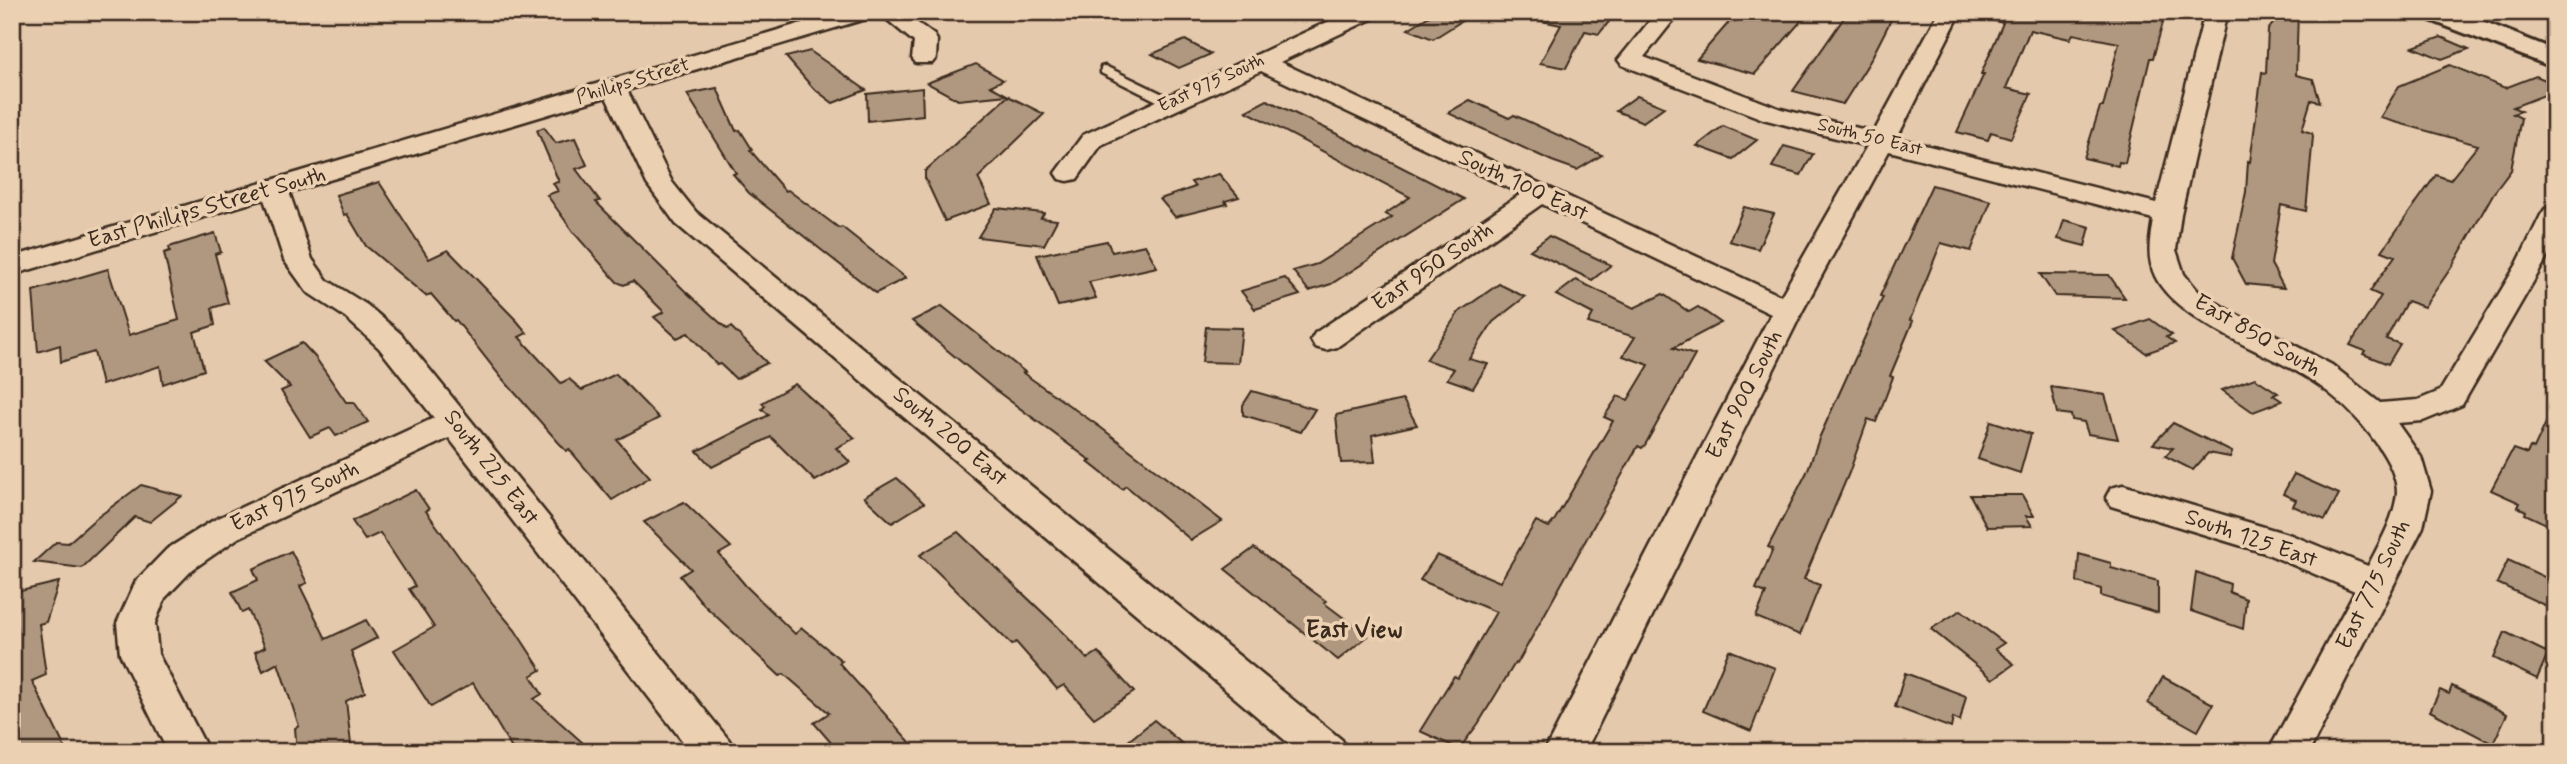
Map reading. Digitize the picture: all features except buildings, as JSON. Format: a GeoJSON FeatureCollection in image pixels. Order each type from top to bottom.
{"type":"FeatureCollection","features":[{"type":"Feature","properties":{"kind":"street","name":"Phillips Street"},"geometry":{"type":"LineString","coordinates":[[402,151],[864,12]]}},
{"type":"Feature","properties":{"kind":"street"},"geometry":{"type":"LineString","coordinates":[[888,12],[926,40],[924,58]]}},
{"type":"Feature","properties":{"kind":"street","name":"East 975 South"},"geometry":{"type":"LineString","coordinates":[[1068,173],[1092,140],[1368,12]]}},
{"type":"Feature","properties":{"kind":"street","name":"East 900 South"},"geometry":{"type":"LineString","coordinates":[[1564,752],[1788,310],[1883,141],[1950,12]]}},
{"type":"Feature","properties":{"kind":"street","name":"East 850 South"},"geometry":{"type":"LineString","coordinates":[[2216,12],[2168,214],[2162,250],[2170,276],[2188,297],[2219,318],[2321,372],[2373,414]]}},
{"type":"Feature","properties":{"kind":"street"},"geometry":{"type":"LineString","coordinates":[[2435,12],[2555,60]]}},
{"type":"Feature","properties":{"kind":"street","name":"South 50 East"},"geometry":{"type":"LineString","coordinates":[[1667,15],[1630,60],[1772,114],[2168,214]]}},
{"type":"Feature","properties":{"kind":"street","name":"South 100 East"},"geometry":{"type":"LineString","coordinates":[[1259,61],[1788,310]]}},
{"type":"Feature","properties":{"kind":"street","name":"South 200 East"},"geometry":{"type":"LineString","coordinates":[[613,87],[660,184],[686,218],[1328,752]]}},
{"type":"Feature","properties":{"kind":"street","name":"East Phillips Street South"},"geometry":{"type":"LineString","coordinates":[[12,266],[402,151]]}},
{"type":"Feature","properties":{"kind":"street","name":"South 225 East"},"geometry":{"type":"LineString","coordinates":[[274,188],[298,260],[317,286],[356,311],[390,341],[707,749]]}},
{"type":"Feature","properties":{"kind":"street","name":"East 950 South"},"geometry":{"type":"LineString","coordinates":[[1326,340],[1539,194]]}},
{"type":"Feature","properties":{"kind":"street"},"geometry":{"type":"LineString","coordinates":[[2373,414],[2423,410],[2451,398],[2543,268],[2555,215]]}},
{"type":"Feature","properties":{"kind":"street","name":"East 775 South"},"geometry":{"type":"LineString","coordinates":[[2288,752],[2405,527],[2414,491],[2404,457],[2373,414]]}},
{"type":"Feature","properties":{"kind":"street","name":"East 975 South"},"geometry":{"type":"LineString","coordinates":[[189,752],[139,654],[136,623],[149,591],[180,559],[226,529],[454,422]]}},
{"type":"Feature","properties":{"kind":"street","name":"South 125 East"},"geometry":{"type":"LineString","coordinates":[[2123,497],[2278,544],[2377,585]]}},
{"type":"Feature","properties":{"kind":"lane"},"geometry":{"type":"LineString","coordinates":[[1105,71],[1169,102]]}},
{"type":"Feature","properties":{"kind":"district","name":"East View"},"geometry":{"type":"Point","coordinates":[1354,630]}}]}
